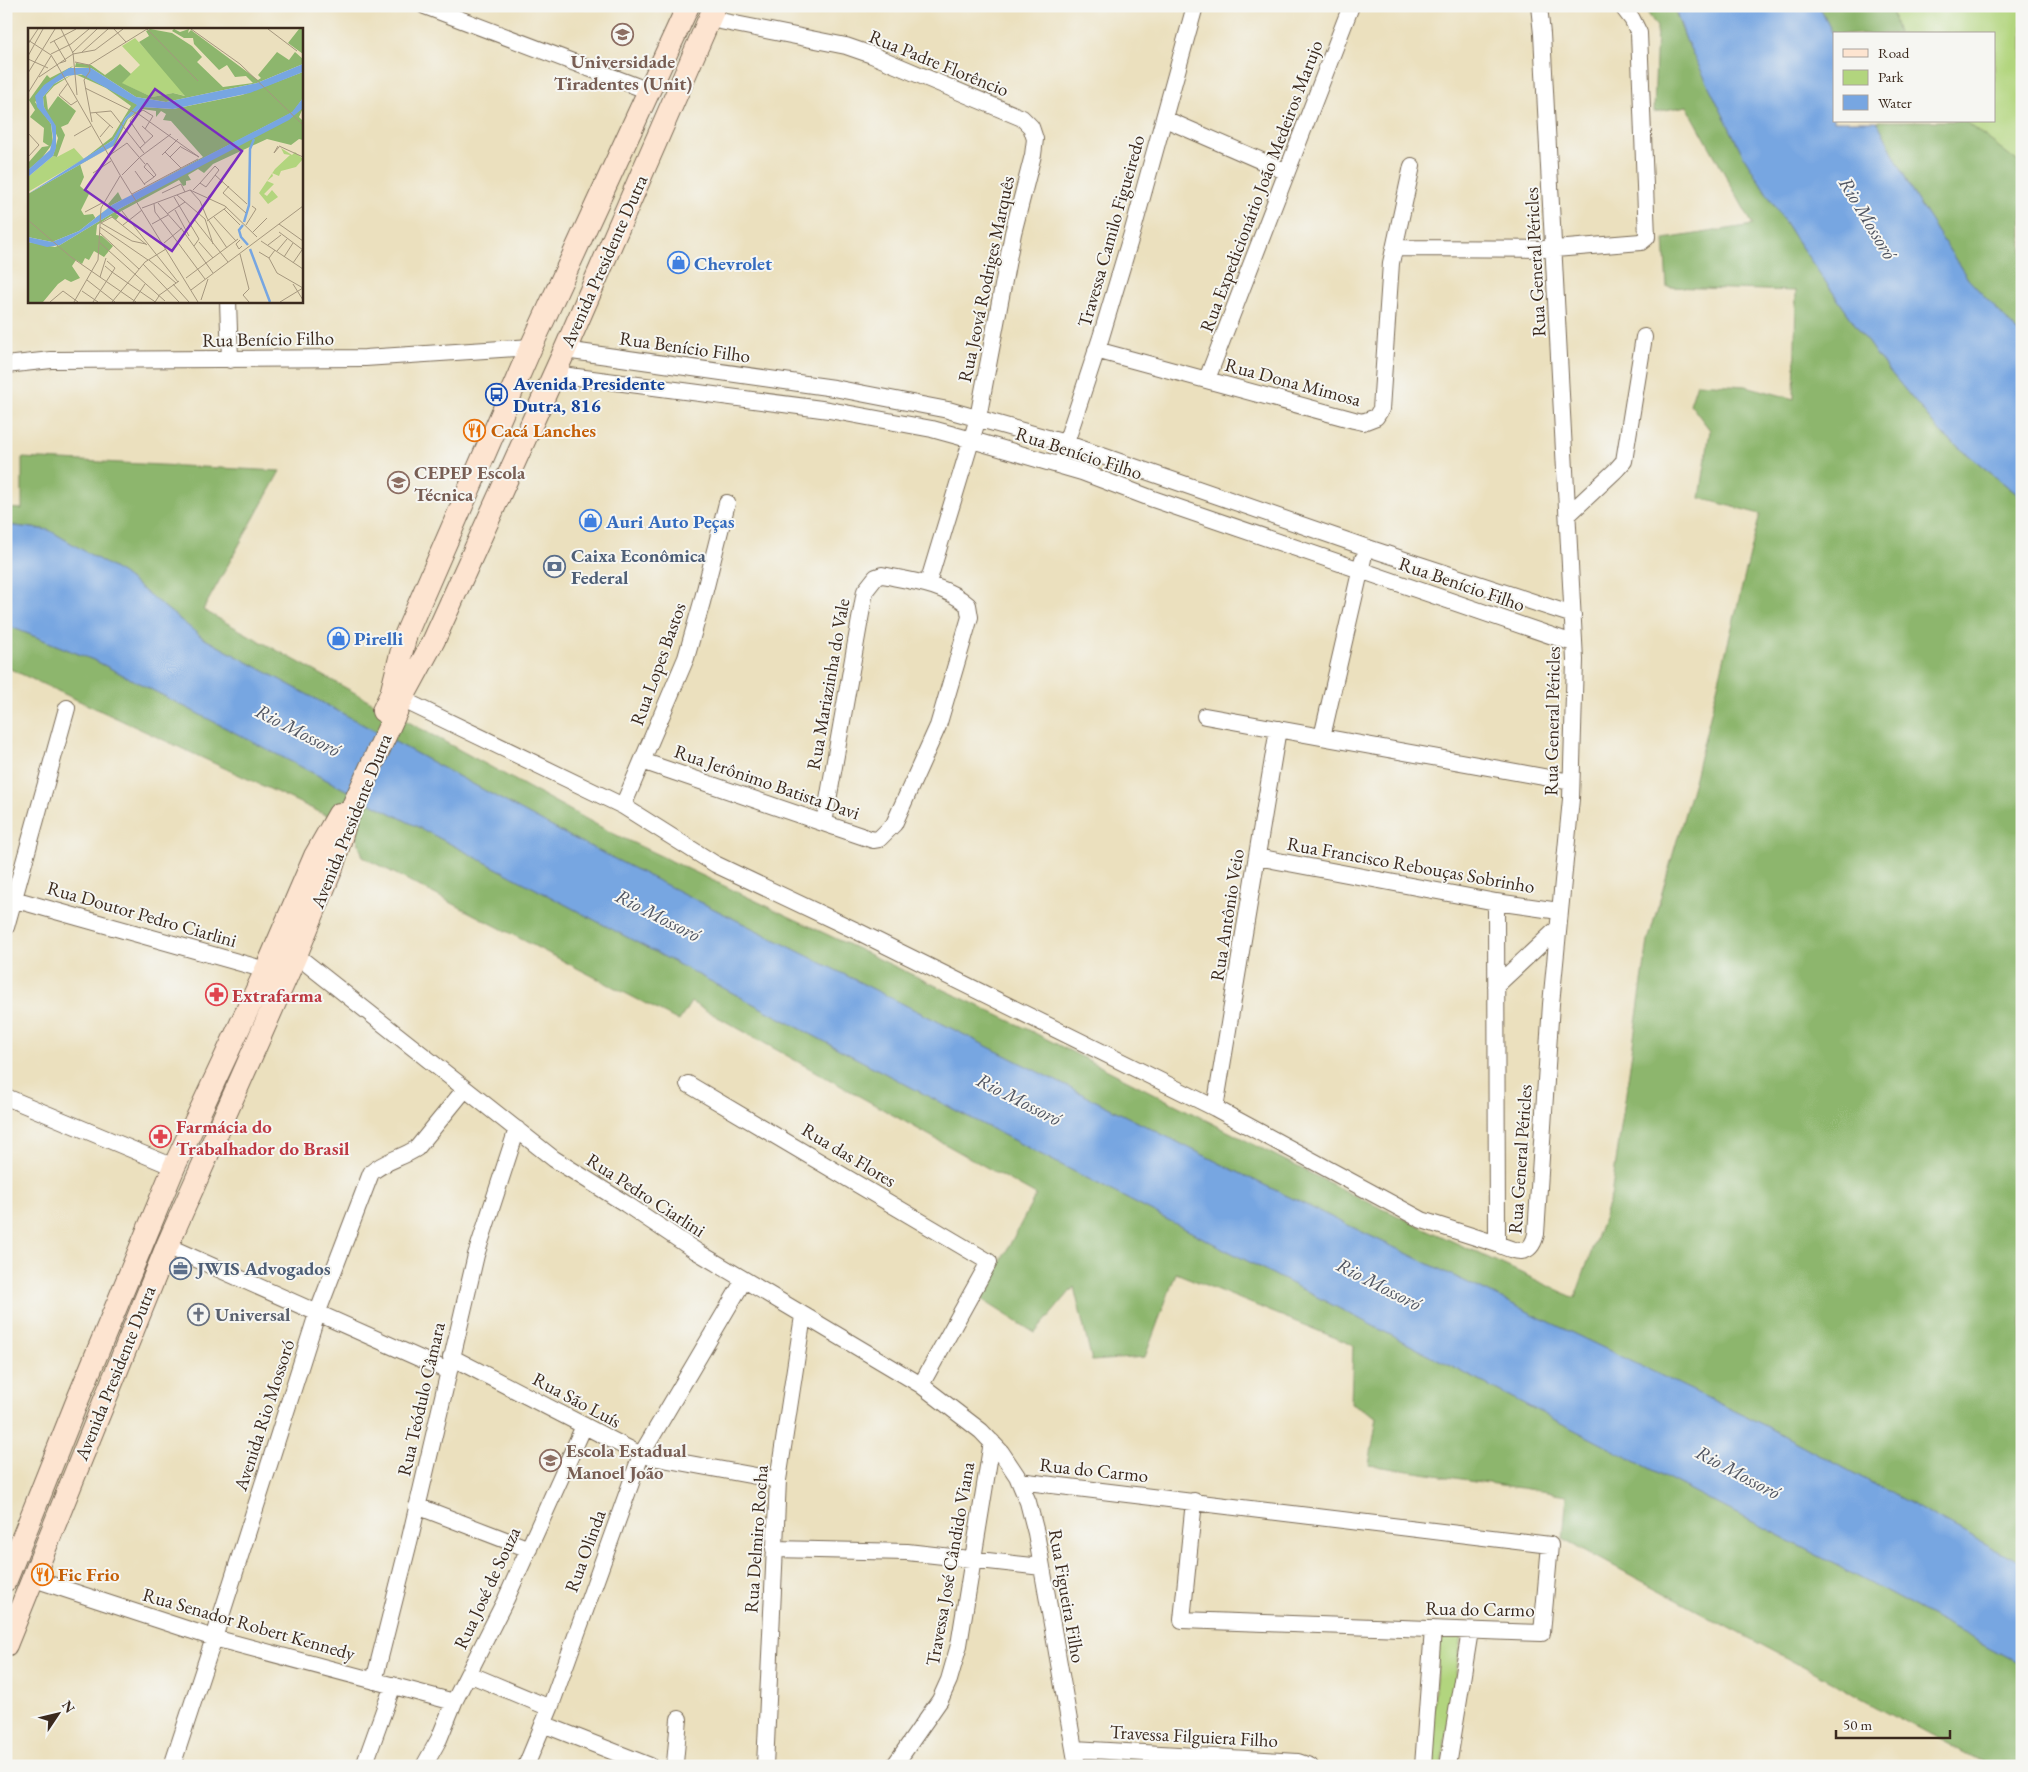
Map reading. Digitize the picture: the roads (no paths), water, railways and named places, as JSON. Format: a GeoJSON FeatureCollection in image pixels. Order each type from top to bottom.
{"type":"FeatureCollection","features":[{"type":"Feature","properties":{"kind":"main road","name":"Avenida Presidente Dutra"},"geometry":{"type":"LineString","coordinates":[[394,702],[406,634],[531,347],[596,210],[688,6]]}},
{"type":"Feature","properties":{"kind":"main road","name":"Avenida Presidente Dutra"},"geometry":{"type":"LineString","coordinates":[[6,1580],[174,1166],[266,970],[315,856],[342,819],[394,702],[434,640],[565,350],[712,13]]}},
{"type":"Feature","properties":{"kind":"main road"},"geometry":{"type":"LineString","coordinates":[[596,210],[621,222]]}},
{"type":"Feature","properties":{"kind":"main road","name":"Avenida Presidente Dutra"},"geometry":{"type":"LineString","coordinates":[[6,1645],[167,1246],[296,955],[332,868],[342,819]]}},
{"type":"Feature","properties":{"kind":"main road"},"geometry":{"type":"LineString","coordinates":[[78,1399],[101,1407]]}},
{"type":"Feature","properties":{"kind":"street"},"geometry":{"type":"LineString","coordinates":[[425,6],[649,91]]}},
{"type":"Feature","properties":{"kind":"street","name":"Travessa Camilo Figueiredo"},"geometry":{"type":"LineString","coordinates":[[1059,464],[1096,350],[1165,119],[1195,6]]}},
{"type":"Feature","properties":{"kind":"street","name":"Rua Expedicionário João Medeiros Marujo"},"geometry":{"type":"LineString","coordinates":[[1207,379],[1351,6]]}},
{"type":"Feature","properties":{"kind":"street","name":"Rua General Péricles"},"geometry":{"type":"LineString","coordinates":[[1496,902],[1497,1244],[1521,1252],[1527,1251],[1534,1243],[1536,1234],[1550,1004],[1571,782],[1575,660],[1555,249],[1539,6]]}},
{"type":"Feature","properties":{"kind":"street"},"geometry":{"type":"LineString","coordinates":[[1394,248],[1555,249],[1641,242],[1647,238],[1639,33],[1632,19],[1622,6]]}},
{"type":"Feature","properties":{"kind":"street","name":"Rua Padre Florêncio"},"geometry":{"type":"LineString","coordinates":[[712,13],[846,46],[1022,118],[1031,127]]}},
{"type":"Feature","properties":{"kind":"street"},"geometry":{"type":"LineString","coordinates":[[1165,119],[1287,172]]}},
{"type":"Feature","properties":{"kind":"street","name":"Rua Jeová Rodriges Marquês"},"geometry":{"type":"LineString","coordinates":[[928,583],[978,418],[1013,233],[1033,155],[1035,139],[1031,127]]}},
{"type":"Feature","properties":{"kind":"street","name":"Rua Dona Mimosa"},"geometry":{"type":"LineString","coordinates":[[1096,350],[1363,422],[1376,417],[1380,409],[1388,298],[1394,248],[1412,166]]}},
{"type":"Feature","properties":{"kind":"street"},"geometry":{"type":"LineString","coordinates":[[228,302],[230,360]]}},
{"type":"Feature","properties":{"kind":"street"},"geometry":{"type":"LineString","coordinates":[[1568,515],[1624,461],[1644,338]]}},
{"type":"Feature","properties":{"kind":"street","name":"Rua Benício Filho"},"geometry":{"type":"LineString","coordinates":[[6,365],[51,360],[365,358],[531,347]]}},
{"type":"Feature","properties":{"kind":"street","name":"Rua Benício Filho"},"geometry":{"type":"LineString","coordinates":[[565,350],[862,394],[948,410],[1065,443],[1365,547],[1573,615]]}},
{"type":"Feature","properties":{"kind":"street"},"geometry":{"type":"LineString","coordinates":[[689,391],[692,368]]}},
{"type":"Feature","properties":{"kind":"street","name":"Rua Benício Filho"},"geometry":{"type":"LineString","coordinates":[[554,374],[689,391],[859,416],[932,429],[1059,464],[1153,499],[1573,643]]}},
{"type":"Feature","properties":{"kind":"street"},"geometry":{"type":"LineString","coordinates":[[859,416],[862,394]]}},
{"type":"Feature","properties":{"kind":"street","name":"Rua Lopes Bastos"},"geometry":{"type":"LineString","coordinates":[[623,806],[686,658],[727,503]]}},
{"type":"Feature","properties":{"kind":"street"},"geometry":{"type":"LineString","coordinates":[[1322,737],[1365,547]]}},
{"type":"Feature","properties":{"kind":"street","name":"Rua Mariazinha do Vale"},"geometry":{"type":"LineString","coordinates":[[824,823],[865,591],[876,577],[882,575],[928,583]]}},
{"type":"Feature","properties":{"kind":"street","name":"Rua Jerônimo Batista Davi"},"geometry":{"type":"LineString","coordinates":[[642,761],[873,840],[879,839],[894,824],[938,726],[970,617],[968,605],[961,599],[928,583]]}},
{"type":"Feature","properties":{"kind":"street"},"geometry":{"type":"LineString","coordinates":[[394,702],[623,806],[715,864],[863,934],[1215,1108],[1422,1220],[1497,1244]]}},
{"type":"Feature","properties":{"kind":"street"},"geometry":{"type":"LineString","coordinates":[[6,927],[10,898],[67,708]]}},
{"type":"Feature","properties":{"kind":"street"},"geometry":{"type":"LineString","coordinates":[[1206,716],[1571,782]]}},
{"type":"Feature","properties":{"kind":"street","name":"Rua Antônio Veio"},"geometry":{"type":"LineString","coordinates":[[1215,1108],[1278,729]]}},
{"type":"Feature","properties":{"kind":"street","name":"Rua Francisco Rebouças Sobrinho"},"geometry":{"type":"LineString","coordinates":[[1257,857],[1496,902],[1559,911]]}},
{"type":"Feature","properties":{"kind":"street","name":"Rua Doutor Pedro Ciarlini"},"geometry":{"type":"LineString","coordinates":[[10,898],[266,970]]}},
{"type":"Feature","properties":{"kind":"street"},"geometry":{"type":"LineString","coordinates":[[1496,986],[1558,928]]}},
{"type":"Feature","properties":{"kind":"street","name":"Rua Pedro Ciarlini"},"geometry":{"type":"LineString","coordinates":[[296,955],[554,1159],[696,1251],[921,1385],[981,1431],[992,1442]]}},
{"type":"Feature","properties":{"kind":"street","name":"Rua das Flores"},"geometry":{"type":"LineString","coordinates":[[688,1084],[989,1262],[921,1385]]}},
{"type":"Feature","properties":{"kind":"street","name":"Avenida Rio Mossoró"},"geometry":{"type":"LineString","coordinates":[[172,1766],[317,1314],[371,1173],[378,1166],[409,1154],[417,1148],[465,1089]]}},
{"type":"Feature","properties":{"kind":"street"},"geometry":{"type":"LineString","coordinates":[[6,1097],[174,1166]]}},
{"type":"Feature","properties":{"kind":"street","name":"Rua Teódulo Câmara"},"geometry":{"type":"LineString","coordinates":[[374,1680],[476,1255],[517,1130]]}},
{"type":"Feature","properties":{"kind":"street","name":"Rua São Luís"},"geometry":{"type":"LineString","coordinates":[[167,1246],[317,1314],[450,1364],[584,1426],[641,1455],[778,1480]]}},
{"type":"Feature","properties":{"kind":"street","name":"Rua Olinda"},"geometry":{"type":"LineString","coordinates":[[526,1766],[550,1708],[641,1455],[744,1280]]}},
{"type":"Feature","properties":{"kind":"street","name":"Rua Delmiro Rocha"},"geometry":{"type":"LineString","coordinates":[[764,1766],[778,1480],[803,1316]]}},
{"type":"Feature","properties":{"kind":"street","name":"Rua José de Souza"},"geometry":{"type":"LineString","coordinates":[[424,1766],[529,1549],[584,1426]]}},
{"type":"Feature","properties":{"kind":"street","name":"Rua Figueira Filho"},"geometry":{"type":"LineString","coordinates":[[992,1442],[1001,1452],[1019,1481],[1028,1502],[1036,1533],[1077,1766]]}},
{"type":"Feature","properties":{"kind":"street","name":"Travessa José Cândido Viana"},"geometry":{"type":"LineString","coordinates":[[894,1766],[940,1700],[950,1680],[959,1645],[992,1442]]}},
{"type":"Feature","properties":{"kind":"street","name":"Rua do Carmo"},"geometry":{"type":"LineString","coordinates":[[1019,1481],[1194,1501],[1550,1544],[1542,1633],[1182,1620],[1194,1501]]}},
{"type":"Feature","properties":{"kind":"street"},"geometry":{"type":"LineString","coordinates":[[417,1506],[529,1549]]}},
{"type":"Feature","properties":{"kind":"street"},"geometry":{"type":"LineString","coordinates":[[774,1548],[907,1552],[1042,1567]]}},
{"type":"Feature","properties":{"kind":"street","name":"Rua Senador Robert Kennedy"},"geometry":{"type":"LineString","coordinates":[[34,1579],[214,1638],[454,1702]]}},
{"type":"Feature","properties":{"kind":"street"},"geometry":{"type":"LineString","coordinates":[[1422,1766],[1433,1629]]}},
{"type":"Feature","properties":{"kind":"street"},"geometry":{"type":"LineString","coordinates":[[1448,1766],[1470,1631]]}},
{"type":"Feature","properties":{"kind":"street"},"geometry":{"type":"LineString","coordinates":[[468,1674],[550,1708]]}},
{"type":"Feature","properties":{"kind":"street"},"geometry":{"type":"LineString","coordinates":[[364,1766],[393,1685]]}},
{"type":"Feature","properties":{"kind":"street"},"geometry":{"type":"LineString","coordinates":[[672,1766],[675,1763],[679,1719]]}},
{"type":"Feature","properties":{"kind":"street"},"geometry":{"type":"LineString","coordinates":[[543,1724],[640,1764]]}},
{"type":"Feature","properties":{"kind":"street","name":"Travessa Filguiera Filho"},"geometry":{"type":"LineString","coordinates":[[1074,1749],[1298,1762],[1310,1766]]}},
{"type":"Feature","properties":{"kind":"water","name":"Rio Mossoró"},"geometry":{"type":"Polygon","coordinates":[[[1674,6],[1819,6],[1833,34],[1833,122],[1878,122],[1915,197],[1968,279],[2022,336],[2022,498],[1941,433],[1878,357],[1795,238],[1744,157],[1686,40],[1674,6]]]}},
{"type":"Feature","properties":{"kind":"water","name":"Rio Mossoró"},"geometry":{"type":"Polygon","coordinates":[[[6,525],[49,530],[123,574],[203,638],[563,833],[1231,1169],[1768,1427],[2022,1564],[2022,1665],[1836,1565],[926,1095],[443,840],[96,661],[6,625],[6,525]]]}},
{"type":"Feature","properties":{"kind":"place","name":"Universidade Tiradentes (Unit)"},"geometry":{"type":"Point","coordinates":[623,35]}},
{"type":"Feature","properties":{"kind":"place","name":"Chevrolet"},"geometry":{"type":"Point","coordinates":[678,263]}},
{"type":"Feature","properties":{"kind":"place","name":"Avenida Presidente Dutra, 816"},"geometry":{"type":"Point","coordinates":[497,394]}},
{"type":"Feature","properties":{"kind":"place","name":"Cacá Lanches"},"geometry":{"type":"Point","coordinates":[475,430]}},
{"type":"Feature","properties":{"kind":"place","name":"CEPEP Escola Técnica"},"geometry":{"type":"Point","coordinates":[398,483]}},
{"type":"Feature","properties":{"kind":"place","name":"Auri Auto Peças"},"geometry":{"type":"Point","coordinates":[590,521]}},
{"type":"Feature","properties":{"kind":"place","name":"Caixa Econômica Federal"},"geometry":{"type":"Point","coordinates":[555,566]}},
{"type":"Feature","properties":{"kind":"place","name":"Pirelli"},"geometry":{"type":"Point","coordinates":[338,638]}},
{"type":"Feature","properties":{"kind":"place","name":"Extrafarma"},"geometry":{"type":"Point","coordinates":[216,995]}},
{"type":"Feature","properties":{"kind":"place","name":"Farmácia do Trabalhador do Brasil"},"geometry":{"type":"Point","coordinates":[160,1137]}},
{"type":"Feature","properties":{"kind":"place","name":"JWIS Advogados"},"geometry":{"type":"Point","coordinates":[181,1268]}},
{"type":"Feature","properties":{"kind":"place","name":"Universal"},"geometry":{"type":"Point","coordinates":[199,1314]}},
{"type":"Feature","properties":{"kind":"place","name":"Escola Estadual Manoel João"},"geometry":{"type":"Point","coordinates":[550,1461]}},
{"type":"Feature","properties":{"kind":"place","name":"Fic Frio"},"geometry":{"type":"Point","coordinates":[42,1574]}}]}
